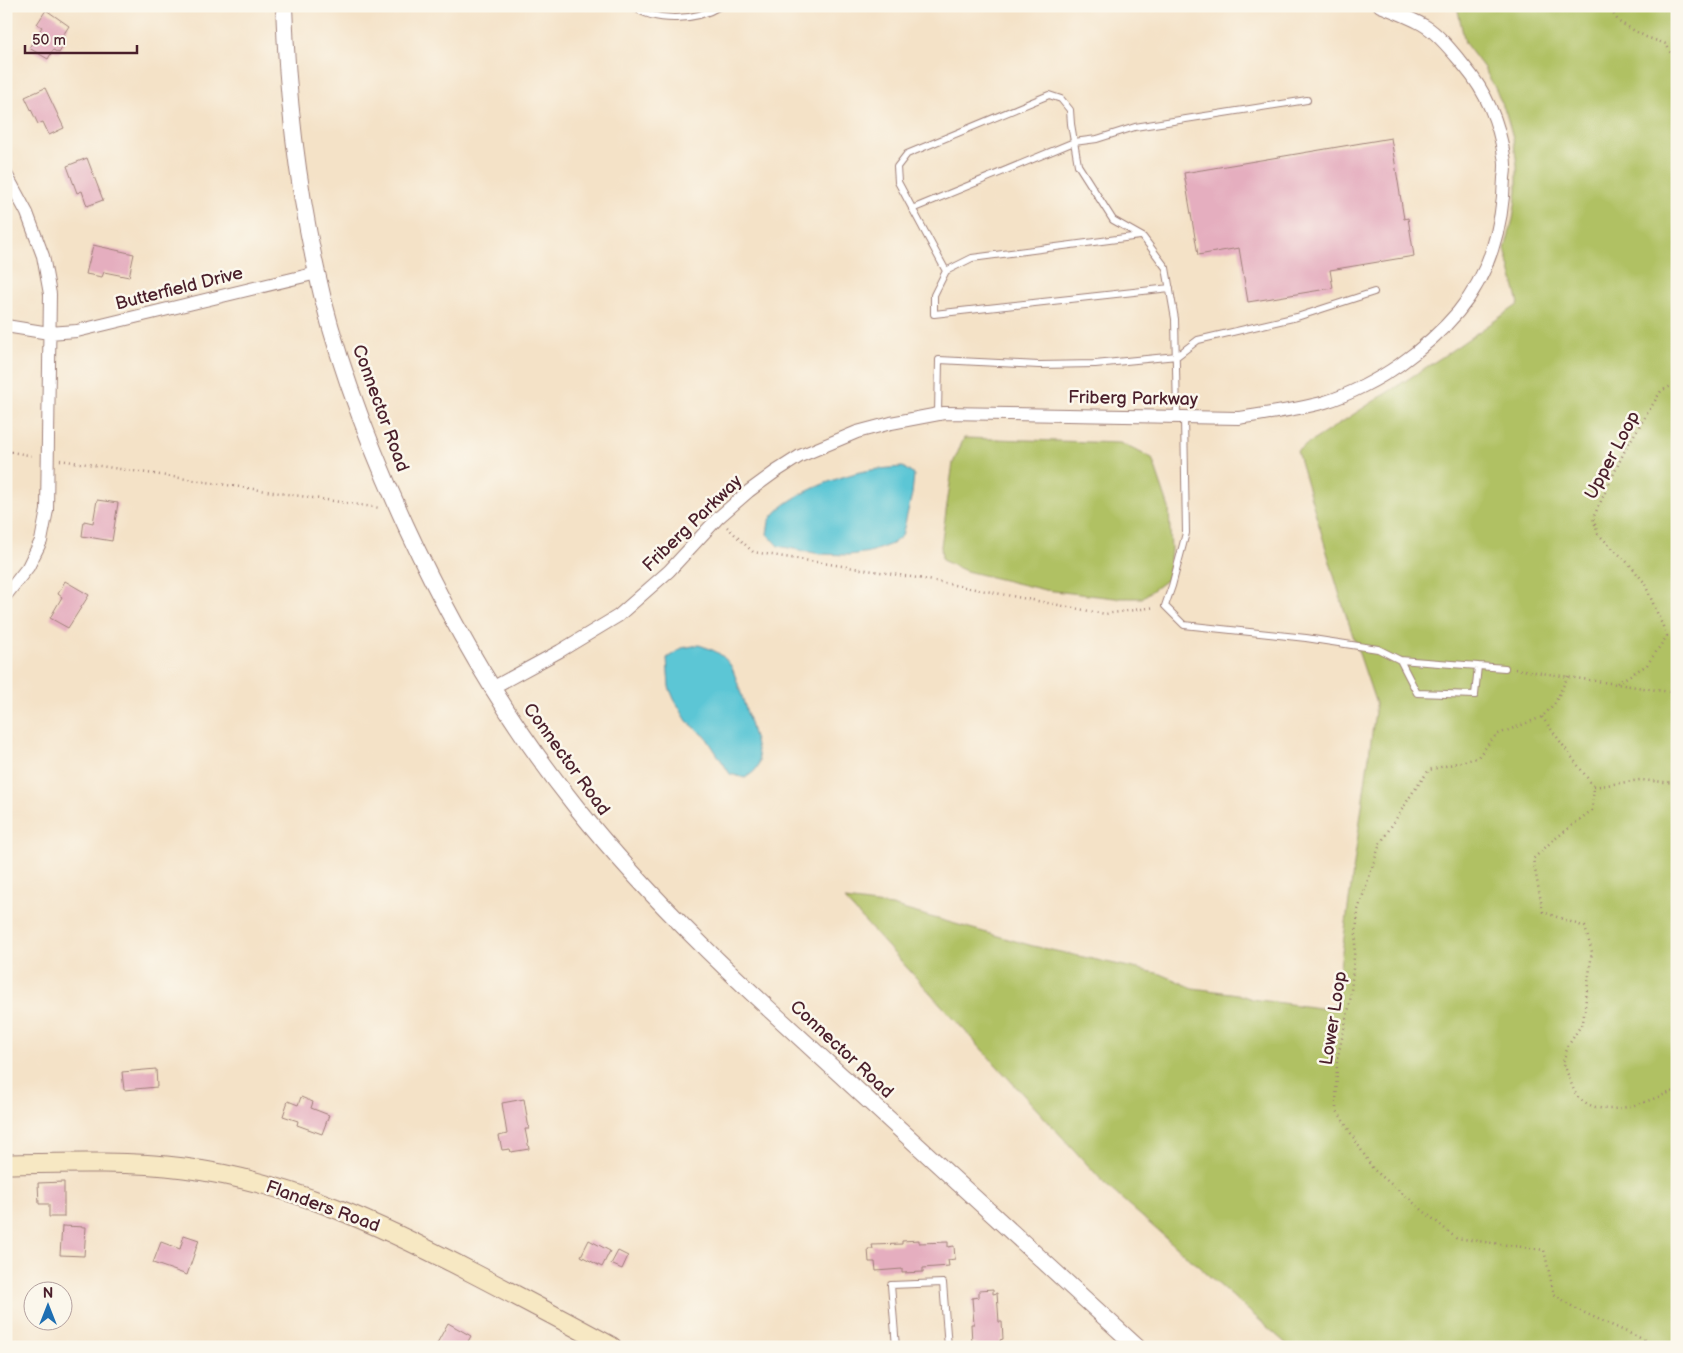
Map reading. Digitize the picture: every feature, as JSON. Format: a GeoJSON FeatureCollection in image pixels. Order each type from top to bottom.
{"type":"FeatureCollection","features":[{"type":"Feature","properties":{"kind":"main road","name":"Flanders Road"},"geometry":{"type":"LineString","coordinates":[[6,1164],[91,1164],[184,1168],[250,1180],[283,1189],[347,1212],[408,1240],[612,1347]]}},
{"type":"Feature","properties":{"kind":"street","name":"Connector Road"},"geometry":{"type":"LineString","coordinates":[[284,6],[293,138],[303,205],[317,273],[343,370],[378,465],[419,554],[458,630],[492,688],[542,763],[577,809],[661,903],[779,1018],[1137,1347]]}},
{"type":"Feature","properties":{"kind":"street","name":"Friberg Parkway"},"geometry":{"type":"LineString","coordinates":[[492,688],[560,651],[618,616],[669,571],[718,518],[749,491],[775,472],[807,453],[857,432],[891,422],[938,414],[1239,418],[1326,402],[1363,386],[1399,365],[1430,340],[1459,311],[1478,282],[1491,255],[1499,226],[1504,189],[1505,157],[1497,126],[1487,100],[1472,75],[1427,27],[1380,6]]}},
{"type":"Feature","properties":{"kind":"street"},"geometry":{"type":"LineString","coordinates":[[6,174],[27,213],[43,256],[50,294],[46,510],[41,541],[28,567],[6,595]]}},
{"type":"Feature","properties":{"kind":"street","name":"Butterfield Drive"},"geometry":{"type":"LineString","coordinates":[[6,326],[49,333],[77,332],[317,273]]}},
{"type":"Feature","properties":{"kind":"lane"},"geometry":{"type":"LineString","coordinates":[[632,6],[639,11],[664,17],[686,18],[711,12],[720,6]]}},
{"type":"Feature","properties":{"kind":"lane"},"geometry":{"type":"LineString","coordinates":[[946,272],[898,182],[897,167],[908,154],[1049,95],[1061,98],[1070,110],[1078,165],[1113,220],[1141,236],[1166,268],[1175,319],[1186,533],[1165,606],[1184,625],[1306,638],[1378,650],[1400,660],[1508,668]]}},
{"type":"Feature","properties":{"kind":"lane"},"geometry":{"type":"LineString","coordinates":[[912,209],[1074,142],[1097,139],[1135,127],[1307,100]]}},
{"type":"Feature","properties":{"kind":"lane"},"geometry":{"type":"LineString","coordinates":[[1141,236],[972,258],[946,272],[934,295],[934,314],[1170,288]]}},
{"type":"Feature","properties":{"kind":"lane"},"geometry":{"type":"LineString","coordinates":[[938,414],[939,360],[1039,365],[1095,364],[1177,356],[1198,340],[1297,317],[1374,292]]}},
{"type":"Feature","properties":{"kind":"lane"},"geometry":{"type":"LineString","coordinates":[[1400,660],[1417,693],[1475,695],[1478,666]]}},
{"type":"Feature","properties":{"kind":"lane"},"geometry":{"type":"LineString","coordinates":[[896,1347],[891,1285],[943,1283],[948,1347]]}},
{"type":"Feature","properties":{"kind":"path"},"geometry":{"type":"LineString","coordinates":[[1608,6],[1620,22],[1646,37],[1666,44],[1677,65]]}},
{"type":"Feature","properties":{"kind":"path","name":"Upper Loop"},"geometry":{"type":"LineString","coordinates":[[1617,683],[1647,664],[1667,636],[1644,582],[1629,564],[1598,534],[1593,518],[1626,448],[1661,391],[1677,383]]}},
{"type":"Feature","properties":{"kind":"path"},"geometry":{"type":"LineString","coordinates":[[6,451],[399,511]]}},
{"type":"Feature","properties":{"kind":"path"},"geometry":{"type":"LineString","coordinates":[[718,518],[753,552],[918,578],[1105,614],[1165,606]]}},
{"type":"Feature","properties":{"kind":"path"},"geometry":{"type":"LineString","coordinates":[[1508,668],[1677,693]]}},
{"type":"Feature","properties":{"kind":"path","name":"Lower Loop"},"geometry":{"type":"LineString","coordinates":[[1568,676],[1555,703],[1542,717],[1496,735],[1477,758],[1429,770],[1380,844],[1358,910],[1350,1003],[1336,1060],[1336,1109],[1373,1169],[1456,1238],[1544,1250],[1554,1294],[1576,1309],[1651,1343],[1677,1341]]}},
{"type":"Feature","properties":{"kind":"path"},"geometry":{"type":"LineString","coordinates":[[1542,717],[1594,787],[1592,810],[1551,842],[1533,859],[1543,912],[1585,927],[1592,952],[1583,1022],[1568,1046],[1563,1062],[1578,1097],[1597,1108],[1622,1109],[1677,1090]]}},
{"type":"Feature","properties":{"kind":"path"},"geometry":{"type":"LineString","coordinates":[[1594,787],[1640,780],[1677,783]]}},
{"type":"Feature","properties":{"kind":"green space"},"geometry":{"type":"Polygon","coordinates":[[[1457,6],[1677,6],[1677,1347],[1290,1347],[1107,1186],[845,900],[892,906],[1033,946],[1161,974],[1193,988],[1238,994],[1252,999],[1334,1010],[1376,704],[1343,606],[1297,451],[1442,357],[1519,304],[1505,249],[1513,219],[1517,191],[1517,165],[1513,138],[1506,113],[1495,88],[1484,68],[1465,43],[1457,6]]]}},
{"type":"Feature","properties":{"kind":"green space"},"geometry":{"type":"Polygon","coordinates":[[[964,438],[1120,443],[1152,458],[1169,508],[1171,550],[1168,579],[1142,598],[1115,598],[1045,590],[966,571],[942,560],[941,546],[953,463],[964,438]]]}},
{"type":"Feature","properties":{"kind":"water"},"geometry":{"type":"Polygon","coordinates":[[[903,467],[914,475],[912,494],[902,536],[892,544],[870,552],[849,555],[820,554],[778,546],[767,534],[769,522],[775,513],[784,505],[809,490],[860,472],[903,467]]]}},
{"type":"Feature","properties":{"kind":"water"},"geometry":{"type":"Polygon","coordinates":[[[699,645],[721,655],[731,666],[738,683],[759,762],[756,770],[745,778],[730,774],[706,737],[687,721],[669,687],[667,658],[682,648],[699,645]]]}},
{"type":"Feature","properties":{"kind":"building"},"geometry":{"type":"Polygon","coordinates":[[[46,10],[69,26],[60,40],[65,43],[59,53],[53,50],[48,59],[29,48],[42,27],[37,24],[46,10]]]}},
{"type":"Feature","properties":{"kind":"building"},"geometry":{"type":"Polygon","coordinates":[[[45,88],[64,128],[49,135],[43,122],[38,124],[25,97],[45,88]]]}},
{"type":"Feature","properties":{"kind":"building"},"geometry":{"type":"Polygon","coordinates":[[[1391,138],[1404,219],[1408,218],[1414,256],[1330,270],[1333,288],[1248,302],[1239,248],[1198,255],[1184,173],[1391,138]]]}},
{"type":"Feature","properties":{"kind":"building"},"geometry":{"type":"Polygon","coordinates":[[[87,158],[103,200],[87,206],[82,191],[77,193],[67,166],[87,158]]]}},
{"type":"Feature","properties":{"kind":"building"},"geometry":{"type":"Polygon","coordinates":[[[93,245],[134,254],[129,277],[104,272],[102,277],[86,274],[93,245]]]}},
{"type":"Feature","properties":{"kind":"building"},"geometry":{"type":"Polygon","coordinates":[[[97,500],[118,503],[112,541],[82,536],[84,521],[93,523],[97,500]]]}},
{"type":"Feature","properties":{"kind":"building"},"geometry":{"type":"Polygon","coordinates":[[[65,581],[89,595],[68,628],[50,618],[62,597],[58,594],[65,581]]]}},
{"type":"Feature","properties":{"kind":"building"},"geometry":{"type":"Polygon","coordinates":[[[156,1069],[157,1087],[124,1090],[122,1072],[156,1069]]]}},
{"type":"Feature","properties":{"kind":"building"},"geometry":{"type":"Polygon","coordinates":[[[301,1097],[313,1102],[311,1108],[329,1115],[322,1134],[297,1125],[298,1121],[283,1116],[288,1101],[298,1105],[301,1097]]]}},
{"type":"Feature","properties":{"kind":"building"},"geometry":{"type":"Polygon","coordinates":[[[524,1099],[529,1129],[525,1129],[529,1149],[511,1152],[510,1149],[502,1150],[499,1136],[507,1134],[502,1103],[524,1099]]]}},
{"type":"Feature","properties":{"kind":"building"},"geometry":{"type":"Polygon","coordinates":[[[64,1182],[64,1217],[49,1217],[49,1204],[39,1204],[38,1183],[64,1182]]]}},
{"type":"Feature","properties":{"kind":"building"},"geometry":{"type":"Polygon","coordinates":[[[62,1226],[86,1227],[84,1256],[60,1255],[62,1226]]]}},
{"type":"Feature","properties":{"kind":"building"},"geometry":{"type":"Polygon","coordinates":[[[184,1235],[199,1240],[187,1275],[153,1263],[161,1242],[180,1249],[184,1235]]]}},
{"type":"Feature","properties":{"kind":"building"},"geometry":{"type":"Polygon","coordinates":[[[589,1240],[610,1251],[602,1267],[581,1256],[589,1240]]]}},
{"type":"Feature","properties":{"kind":"building"},"geometry":{"type":"Polygon","coordinates":[[[919,1240],[919,1243],[948,1242],[948,1247],[954,1246],[955,1259],[948,1260],[949,1266],[923,1268],[923,1272],[902,1273],[902,1269],[876,1271],[875,1262],[869,1262],[868,1249],[873,1249],[872,1245],[902,1244],[902,1241],[919,1240]]]}},
{"type":"Feature","properties":{"kind":"building"},"geometry":{"type":"Polygon","coordinates":[[[618,1251],[628,1256],[622,1269],[611,1264],[618,1251]]]}},
{"type":"Feature","properties":{"kind":"building"},"geometry":{"type":"Polygon","coordinates":[[[993,1289],[993,1294],[997,1293],[999,1322],[1002,1322],[1003,1339],[1000,1340],[1001,1347],[976,1347],[975,1343],[972,1343],[971,1324],[974,1324],[972,1298],[979,1297],[979,1290],[993,1289]]]}},
{"type":"Feature","properties":{"kind":"building"},"geometry":{"type":"Polygon","coordinates":[[[448,1323],[471,1336],[465,1347],[435,1347],[448,1323]]]}}]}
